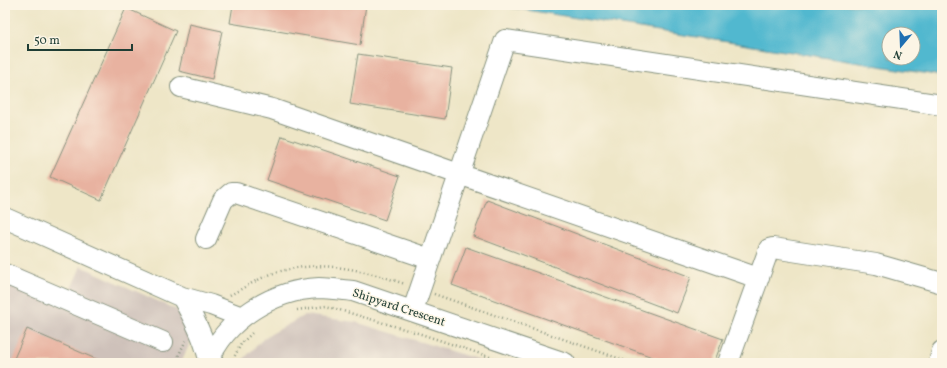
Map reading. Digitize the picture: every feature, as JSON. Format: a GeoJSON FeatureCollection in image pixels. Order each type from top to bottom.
{"type":"FeatureCollection","features":[{"type":"Feature","properties":{"kind":"street"},"geometry":{"type":"LineString","coordinates":[[413,310],[505,40],[942,105]]}},
{"type":"Feature","properties":{"kind":"street"},"geometry":{"type":"LineString","coordinates":[[181,87],[272,109],[459,172],[758,278]]}},
{"type":"Feature","properties":{"kind":"street"},"geometry":{"type":"LineString","coordinates":[[206,239],[223,200],[231,193],[236,193],[430,259]]}},
{"type":"Feature","properties":{"kind":"street"},"geometry":{"type":"LineString","coordinates":[[5,218],[182,297],[211,305],[250,323]]}},
{"type":"Feature","properties":{"kind":"street"},"geometry":{"type":"LineString","coordinates":[[728,363],[769,249],[773,248],[876,264],[942,284]]}},
{"type":"Feature","properties":{"kind":"street"},"geometry":{"type":"LineString","coordinates":[[5,274],[163,342]]}},
{"type":"Feature","properties":{"kind":"street","name":"Shipyard Crescent"},"geometry":{"type":"LineString","coordinates":[[209,361],[216,345],[250,323],[265,303],[291,293],[318,288],[352,291],[413,310],[565,363]]}},
{"type":"Feature","properties":{"kind":"street"},"geometry":{"type":"LineString","coordinates":[[182,297],[193,314],[205,344],[209,361]]}},
{"type":"Feature","properties":{"kind":"street"},"geometry":{"type":"LineString","coordinates":[[939,363],[942,351]]}},
{"type":"Feature","properties":{"kind":"path"},"geometry":{"type":"LineString","coordinates":[[296,310],[326,306],[421,334],[508,363]]}},
{"type":"Feature","properties":{"kind":"path"},"geometry":{"type":"LineString","coordinates":[[231,363],[250,323]]}},
{"type":"Feature","properties":{"kind":"shaded area"},"geometry":{"type":"Polygon","coordinates":[[[5,264],[70,291],[81,266],[177,310],[193,336],[181,363],[5,363],[5,264]]]}},
{"type":"Feature","properties":{"kind":"shaded area"},"geometry":{"type":"Polygon","coordinates":[[[305,315],[355,322],[490,363],[240,363],[264,338],[305,315]]]}},
{"type":"Feature","properties":{"kind":"water"},"geometry":{"type":"Polygon","coordinates":[[[495,5],[942,5],[942,76],[495,5]]]}},
{"type":"Feature","properties":{"kind":"building"},"geometry":{"type":"Polygon","coordinates":[[[233,5],[366,5],[360,45],[230,23],[233,5]]]}},
{"type":"Feature","properties":{"kind":"building"},"geometry":{"type":"Polygon","coordinates":[[[126,8],[176,31],[101,200],[50,177],[126,8]]]}},
{"type":"Feature","properties":{"kind":"building"},"geometry":{"type":"Polygon","coordinates":[[[189,24],[222,31],[212,79],[179,71],[189,24]]]}},
{"type":"Feature","properties":{"kind":"building"},"geometry":{"type":"Polygon","coordinates":[[[358,54],[452,68],[445,119],[350,104],[358,54]]]}},
{"type":"Feature","properties":{"kind":"building"},"geometry":{"type":"Polygon","coordinates":[[[282,136],[400,176],[385,220],[267,180],[282,136]]]}},
{"type":"Feature","properties":{"kind":"building"},"geometry":{"type":"Polygon","coordinates":[[[487,200],[691,277],[677,313],[473,236],[487,200]]]}},
{"type":"Feature","properties":{"kind":"building"},"geometry":{"type":"Polygon","coordinates":[[[466,247],[723,339],[714,363],[669,363],[452,285],[466,247]]]}},
{"type":"Feature","properties":{"kind":"building"},"geometry":{"type":"Polygon","coordinates":[[[27,329],[105,363],[12,363],[27,329]]]}}]}
